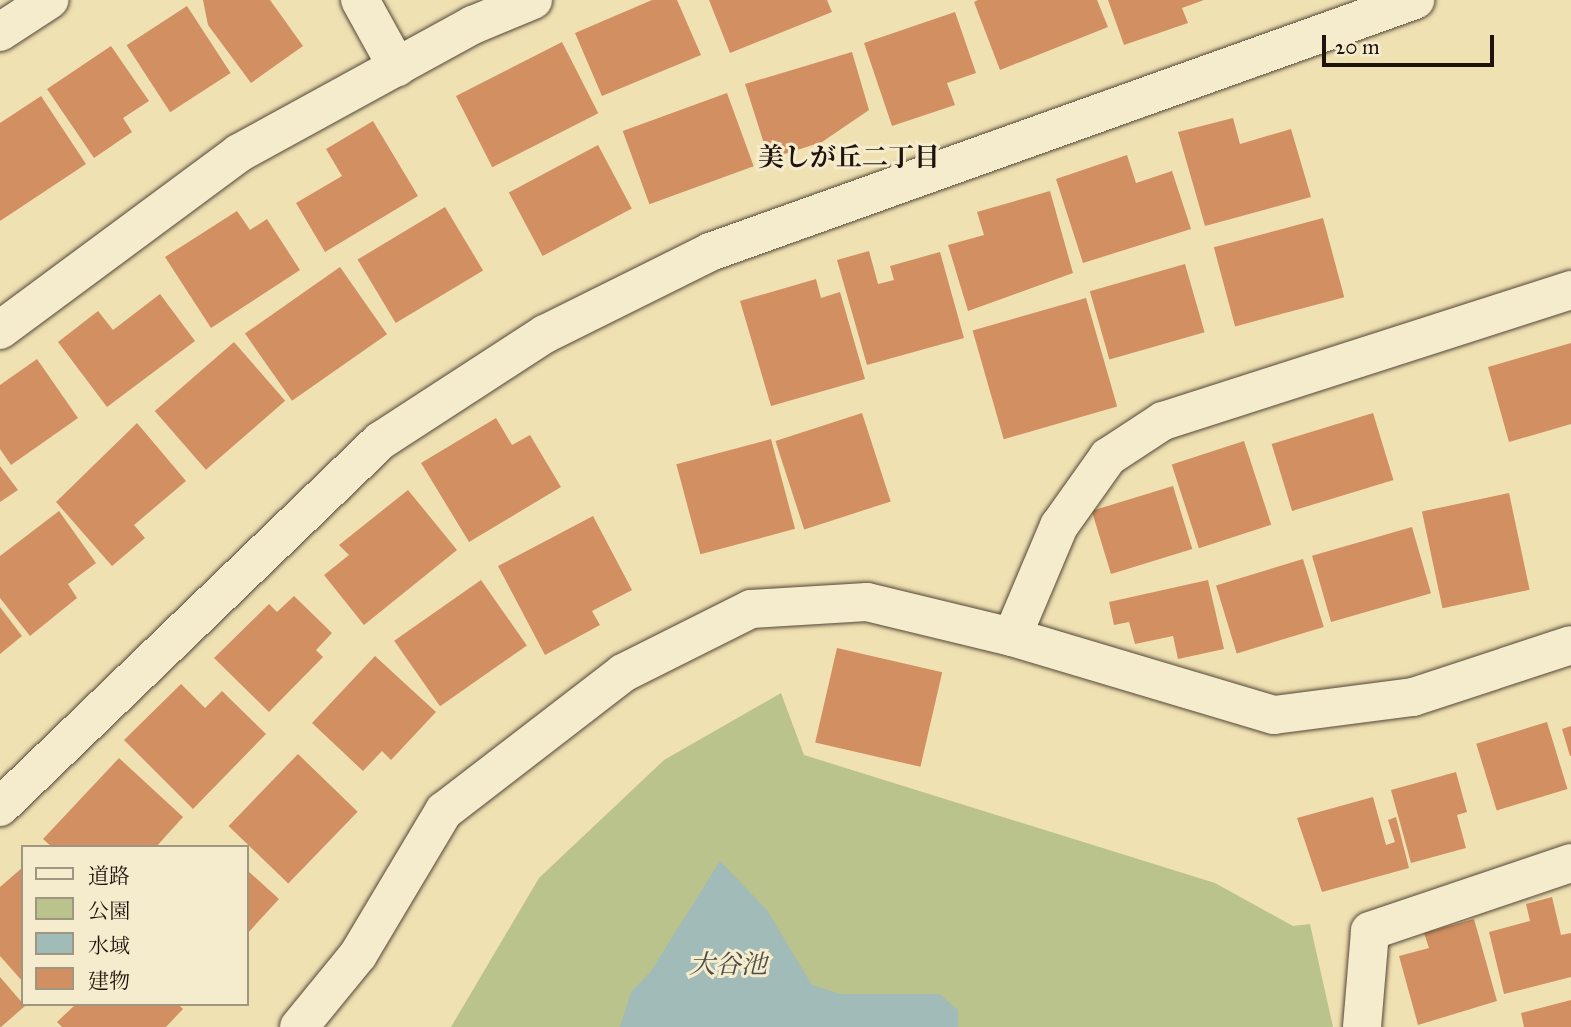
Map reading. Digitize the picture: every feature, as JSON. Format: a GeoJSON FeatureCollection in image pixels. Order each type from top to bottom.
{"type":"FeatureCollection","features":[{"type":"Feature","properties":{"kind":"street"},"geometry":{"type":"LineString","coordinates":[[0,32],[50,0]]}},
{"type":"Feature","properties":{"kind":"street"},"geometry":{"type":"LineString","coordinates":[[360,0],[397,67]]}},
{"type":"Feature","properties":{"kind":"street"},"geometry":{"type":"LineString","coordinates":[[0,330],[239,153],[397,67],[533,0]]}},
{"type":"Feature","properties":{"kind":"street"},"geometry":{"type":"LineString","coordinates":[[0,807],[380,440],[545,334],[710,252],[1415,0]]}},
{"type":"Feature","properties":{"kind":"street"},"geometry":{"type":"LineString","coordinates":[[1012,637],[1059,526],[1108,457],[1163,421],[1571,290]]}},
{"type":"Feature","properties":{"kind":"street"},"geometry":{"type":"LineString","coordinates":[[299,1027],[358,955],[444,811],[623,673],[751,610],[867,602],[1012,637],[1274,715],[1413,697],[1571,645]]}},
{"type":"Feature","properties":{"kind":"street"},"geometry":{"type":"LineString","coordinates":[[1362,1027],[1370,931],[1571,863]]}},
{"type":"Feature","properties":{"kind":"green space"},"geometry":{"type":"Polygon","coordinates":[[[781,693],[804,755],[1215,883],[1293,926],[1310,924],[1333,1027],[451,1027],[539,878],[664,760],[781,693]]]}},
{"type":"Feature","properties":{"kind":"water","name":"大谷池"},"geometry":{"type":"Polygon","coordinates":[[[720,861],[767,910],[812,985],[840,994],[939,994],[958,1010],[958,1027],[620,1027],[631,992],[651,971],[720,861]]]}},
{"type":"Feature","properties":{"kind":"building"},"geometry":{"type":"Polygon","coordinates":[[[203,0],[270,0],[303,46],[251,83],[208,25],[203,0]]]}},
{"type":"Feature","properties":{"kind":"building"},"geometry":{"type":"Polygon","coordinates":[[[652,0],[677,0],[701,55],[602,96],[575,33],[652,0]]]}},
{"type":"Feature","properties":{"kind":"building"},"geometry":{"type":"Polygon","coordinates":[[[709,0],[827,0],[832,12],[730,53],[709,0]]]}},
{"type":"Feature","properties":{"kind":"building"},"geometry":{"type":"Polygon","coordinates":[[[1097,0],[1108,27],[1000,70],[974,2],[1097,0]]]}},
{"type":"Feature","properties":{"kind":"building"},"geometry":{"type":"Polygon","coordinates":[[[1108,0],[1204,0],[1182,8],[1188,23],[1124,45],[1108,0]]]}},
{"type":"Feature","properties":{"kind":"building"},"geometry":{"type":"Polygon","coordinates":[[[187,6],[231,73],[170,112],[127,45],[187,6]]]}},
{"type":"Feature","properties":{"kind":"building"},"geometry":{"type":"Polygon","coordinates":[[[955,12],[976,73],[947,83],[955,105],[892,126],[864,43],[955,12]]]}},
{"type":"Feature","properties":{"kind":"building"},"geometry":{"type":"Polygon","coordinates":[[[562,42],[598,113],[492,167],[456,96],[562,42]]]}},
{"type":"Feature","properties":{"kind":"building"},"geometry":{"type":"Polygon","coordinates":[[[111,46],[149,101],[123,118],[132,132],[94,158],[47,89],[111,46]]]}},
{"type":"Feature","properties":{"kind":"building"},"geometry":{"type":"Polygon","coordinates":[[[852,52],[869,110],[822,142],[769,159],[745,84],[852,52]]]}},
{"type":"Feature","properties":{"kind":"building"},"geometry":{"type":"Polygon","coordinates":[[[727,93],[754,166],[649,204],[623,131],[727,93]]]}},
{"type":"Feature","properties":{"kind":"building"},"geometry":{"type":"Polygon","coordinates":[[[41,96],[86,164],[0,221],[0,123],[41,96]]]}},
{"type":"Feature","properties":{"kind":"building"},"geometry":{"type":"Polygon","coordinates":[[[1233,118],[1240,144],[1291,129],[1311,197],[1205,226],[1178,132],[1233,118]]]}},
{"type":"Feature","properties":{"kind":"building"},"geometry":{"type":"Polygon","coordinates":[[[373,121],[418,196],[325,252],[296,203],[342,176],[326,149],[373,121]]]}},
{"type":"Feature","properties":{"kind":"building"},"geometry":{"type":"Polygon","coordinates":[[[598,145],[632,209],[543,256],[509,192],[598,145]]]}},
{"type":"Feature","properties":{"kind":"building"},"geometry":{"type":"Polygon","coordinates":[[[1127,155],[1136,183],[1172,171],[1191,229],[1083,263],[1056,179],[1127,155]]]}},
{"type":"Feature","properties":{"kind":"building"},"geometry":{"type":"Polygon","coordinates":[[[1050,191],[1073,273],[968,311],[948,245],[984,235],[977,212],[1050,191]]]}},
{"type":"Feature","properties":{"kind":"building"},"geometry":{"type":"Polygon","coordinates":[[[445,207],[483,270],[396,323],[358,260],[445,207]]]}},
{"type":"Feature","properties":{"kind":"building"},"geometry":{"type":"Polygon","coordinates":[[[237,211],[250,230],[267,219],[300,270],[211,328],[165,257],[237,211]]]}},
{"type":"Feature","properties":{"kind":"building"},"geometry":{"type":"Polygon","coordinates":[[[1323,218],[1344,297],[1235,326],[1214,247],[1323,218]]]}},
{"type":"Feature","properties":{"kind":"building"},"geometry":{"type":"Polygon","coordinates":[[[869,251],[878,284],[894,280],[890,266],[940,252],[964,338],[867,365],[837,260],[869,251]]]}},
{"type":"Feature","properties":{"kind":"building"},"geometry":{"type":"Polygon","coordinates":[[[1185,264],[1205,332],[1109,360],[1090,291],[1185,264]]]}},
{"type":"Feature","properties":{"kind":"building"},"geometry":{"type":"Polygon","coordinates":[[[340,267],[387,334],[292,401],[245,334],[340,267]]]}},
{"type":"Feature","properties":{"kind":"building"},"geometry":{"type":"Polygon","coordinates":[[[816,279],[821,298],[840,292],[865,379],[771,406],[740,301],[816,279]]]}},
{"type":"Feature","properties":{"kind":"building"},"geometry":{"type":"Polygon","coordinates":[[[160,294],[195,341],[107,407],[58,342],[98,311],[113,330],[160,294]]]}},
{"type":"Feature","properties":{"kind":"building"},"geometry":{"type":"Polygon","coordinates":[[[1086,298],[1117,407],[1004,439],[973,331],[1086,298]]]}},
{"type":"Feature","properties":{"kind":"building"},"geometry":{"type":"Polygon","coordinates":[[[234,342],[285,401],[206,470],[155,411],[234,342]]]}},
{"type":"Feature","properties":{"kind":"building"},"geometry":{"type":"Polygon","coordinates":[[[1571,343],[1571,424],[1509,442],[1488,367],[1571,343]]]}},
{"type":"Feature","properties":{"kind":"building"},"geometry":{"type":"Polygon","coordinates":[[[37,359],[78,418],[11,465],[0,449],[0,385],[37,359]]]}},
{"type":"Feature","properties":{"kind":"building"},"geometry":{"type":"Polygon","coordinates":[[[862,413],[891,501],[804,530],[775,441],[862,413]]]}},
{"type":"Feature","properties":{"kind":"building"},"geometry":{"type":"Polygon","coordinates":[[[1373,413],[1393,480],[1292,511],[1272,444],[1373,413]]]}},
{"type":"Feature","properties":{"kind":"building"},"geometry":{"type":"Polygon","coordinates":[[[496,418],[512,445],[530,435],[561,487],[469,542],[421,463],[496,418]]]}},
{"type":"Feature","properties":{"kind":"building"},"geometry":{"type":"Polygon","coordinates":[[[137,423],[186,481],[134,525],[145,538],[112,566],[56,502],[137,423]]]}},
{"type":"Feature","properties":{"kind":"building"},"geometry":{"type":"Polygon","coordinates":[[[771,439],[795,529],[700,554],[676,464],[771,439]]]}},
{"type":"Feature","properties":{"kind":"building"},"geometry":{"type":"Polygon","coordinates":[[[1244,441],[1271,525],[1199,548],[1172,464],[1244,441]]]}},
{"type":"Feature","properties":{"kind":"building"},"geometry":{"type":"Polygon","coordinates":[[[0,466],[18,490],[0,502],[0,466]]]}},
{"type":"Feature","properties":{"kind":"building"},"geometry":{"type":"Polygon","coordinates":[[[1173,486],[1192,549],[1111,574],[1092,511],[1173,486]]]}},
{"type":"Feature","properties":{"kind":"building"},"geometry":{"type":"Polygon","coordinates":[[[408,490],[457,550],[364,625],[324,575],[349,555],[339,545],[408,490]]]}},
{"type":"Feature","properties":{"kind":"building"},"geometry":{"type":"Polygon","coordinates":[[[1509,493],[1530,590],[1443,608],[1422,512],[1509,493]]]}},
{"type":"Feature","properties":{"kind":"building"},"geometry":{"type":"Polygon","coordinates":[[[59,511],[96,563],[68,584],[77,598],[30,636],[0,598],[0,556],[59,511]]]}},
{"type":"Feature","properties":{"kind":"building"},"geometry":{"type":"Polygon","coordinates":[[[593,516],[632,590],[592,611],[600,625],[545,655],[498,566],[593,516]]]}},
{"type":"Feature","properties":{"kind":"building"},"geometry":{"type":"Polygon","coordinates":[[[1412,527],[1431,593],[1331,622],[1312,556],[1412,527]]]}},
{"type":"Feature","properties":{"kind":"building"},"geometry":{"type":"Polygon","coordinates":[[[1303,559],[1324,627],[1237,654],[1216,586],[1303,559]]]}},
{"type":"Feature","properties":{"kind":"building"},"geometry":{"type":"Polygon","coordinates":[[[481,580],[527,646],[440,706],[394,641],[481,580]]]}},
{"type":"Feature","properties":{"kind":"building"},"geometry":{"type":"Polygon","coordinates":[[[1208,580],[1224,649],[1178,659],[1173,636],[1135,644],[1129,622],[1114,625],[1109,602],[1208,580]]]}},
{"type":"Feature","properties":{"kind":"building"},"geometry":{"type":"Polygon","coordinates":[[[294,596],[332,633],[316,650],[323,657],[269,712],[214,658],[269,604],[277,612],[294,596]]]}},
{"type":"Feature","properties":{"kind":"building"},"geometry":{"type":"Polygon","coordinates":[[[0,607],[22,636],[0,654],[0,607]]]}},
{"type":"Feature","properties":{"kind":"building"},"geometry":{"type":"Polygon","coordinates":[[[837,648],[942,672],[920,767],[815,743],[837,648]]]}},
{"type":"Feature","properties":{"kind":"building"},"geometry":{"type":"Polygon","coordinates":[[[375,656],[436,712],[391,760],[382,751],[363,771],[312,723],[375,656]]]}},
{"type":"Feature","properties":{"kind":"building"},"geometry":{"type":"Polygon","coordinates":[[[181,684],[205,708],[222,691],[266,734],[193,809],[124,740],[181,684]]]}},
{"type":"Feature","properties":{"kind":"building"},"geometry":{"type":"Polygon","coordinates":[[[1547,722],[1567,789],[1497,811],[1476,744],[1547,722]]]}},
{"type":"Feature","properties":{"kind":"building"},"geometry":{"type":"Polygon","coordinates":[[[1571,726],[1571,756],[1570,756],[1562,729],[1571,726]]]}},
{"type":"Feature","properties":{"kind":"building"},"geometry":{"type":"Polygon","coordinates":[[[298,754],[358,812],[288,884],[229,826],[298,754]]]}},
{"type":"Feature","properties":{"kind":"building"},"geometry":{"type":"Polygon","coordinates":[[[119,758],[183,817],[158,845],[50,845],[43,839],[119,758]]]}},
{"type":"Feature","properties":{"kind":"building"},"geometry":{"type":"Polygon","coordinates":[[[1456,772],[1467,812],[1457,815],[1466,848],[1411,863],[1391,790],[1456,772]]]}},
{"type":"Feature","properties":{"kind":"building"},"geometry":{"type":"Polygon","coordinates":[[[1373,797],[1386,845],[1395,842],[1388,820],[1396,817],[1409,868],[1322,892],[1297,818],[1373,797]]]}},
{"type":"Feature","properties":{"kind":"building"},"geometry":{"type":"Polygon","coordinates":[[[21,869],[21,980],[0,956],[0,887],[21,869]]]}},
{"type":"Feature","properties":{"kind":"building"},"geometry":{"type":"Polygon","coordinates":[[[248,871],[279,899],[248,933],[248,871]]]}},
{"type":"Feature","properties":{"kind":"building"},"geometry":{"type":"Polygon","coordinates":[[[1552,897],[1561,935],[1571,933],[1571,977],[1504,994],[1489,932],[1530,921],[1526,904],[1552,897]]]}},
{"type":"Feature","properties":{"kind":"building"},"geometry":{"type":"Polygon","coordinates":[[[1474,919],[1497,1001],[1418,1025],[1399,956],[1429,948],[1424,933],[1474,919]]]}},
{"type":"Feature","properties":{"kind":"building"},"geometry":{"type":"Polygon","coordinates":[[[0,977],[21,1001],[21,1006],[25,1006],[0,1027],[0,977]]]}},
{"type":"Feature","properties":{"kind":"building"},"geometry":{"type":"Polygon","coordinates":[[[1571,1000],[1571,1027],[1524,1027],[1521,1013],[1571,1000]]]}},
{"type":"Feature","properties":{"kind":"building"},"geometry":{"type":"Polygon","coordinates":[[[74,1006],[180,1006],[183,1009],[166,1027],[62,1027],[57,1022],[74,1006]]]}},
{"type":"Feature","properties":{"kind":"district","name":"美しが丘二丁目"},"geometry":{"type":"Point","coordinates":[849,158]}}]}
